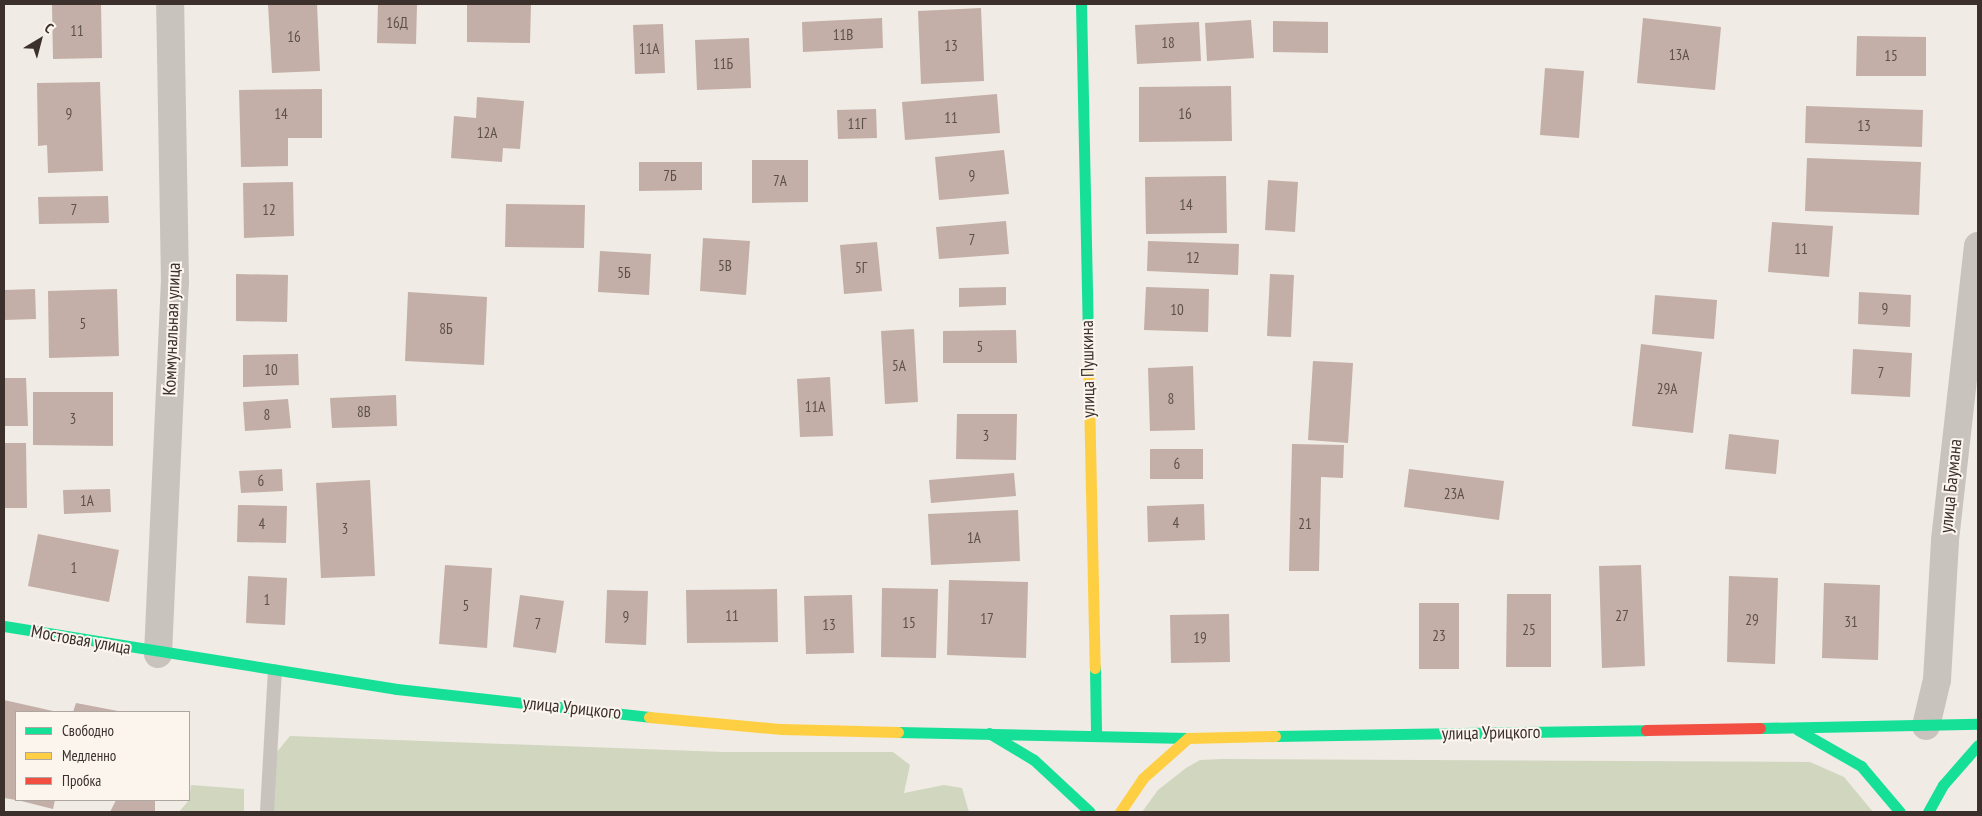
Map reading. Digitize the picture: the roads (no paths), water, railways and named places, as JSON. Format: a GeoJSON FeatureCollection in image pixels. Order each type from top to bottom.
{"type":"FeatureCollection","features":[{"type":"Feature","properties":{"kind":"main road","name":"улица Пушкина"},"geometry":{"type":"LineString","coordinates":[[1081,4],[1096,734]]}},
{"type":"Feature","properties":{"kind":"main road","name":"Мостовая улица"},"geometry":{"type":"LineString","coordinates":[[4,626],[158,654]]}},
{"type":"Feature","properties":{"kind":"main road","name":"улица Урицкого"},"geometry":{"type":"LineString","coordinates":[[158,654],[275,671],[716,724],[1188,738],[1978,724]]}},
{"type":"Feature","properties":{"kind":"main road"},"geometry":{"type":"LineString","coordinates":[[1795,728],[1861,766],[1900,812]]}},
{"type":"Feature","properties":{"kind":"main road"},"geometry":{"type":"LineString","coordinates":[[987,732],[1034,760],[1090,812]]}},
{"type":"Feature","properties":{"kind":"main road"},"geometry":{"type":"LineString","coordinates":[[1120,812],[1143,778],[1188,738]]}},
{"type":"Feature","properties":{"kind":"main road"},"geometry":{"type":"LineString","coordinates":[[1928,812],[1952,773],[1978,745]]}},
{"type":"Feature","properties":{"kind":"street","name":"Коммунальная улица"},"geometry":{"type":"LineString","coordinates":[[158,654],[175,282],[170,4]]}},
{"type":"Feature","properties":{"kind":"street","name":"улица Баумана"},"geometry":{"type":"LineString","coordinates":[[1926,726],[1937,680],[1945,540],[1978,246]]}},
{"type":"Feature","properties":{"kind":"lane"},"geometry":{"type":"LineString","coordinates":[[267,812],[275,671]]}}]}
